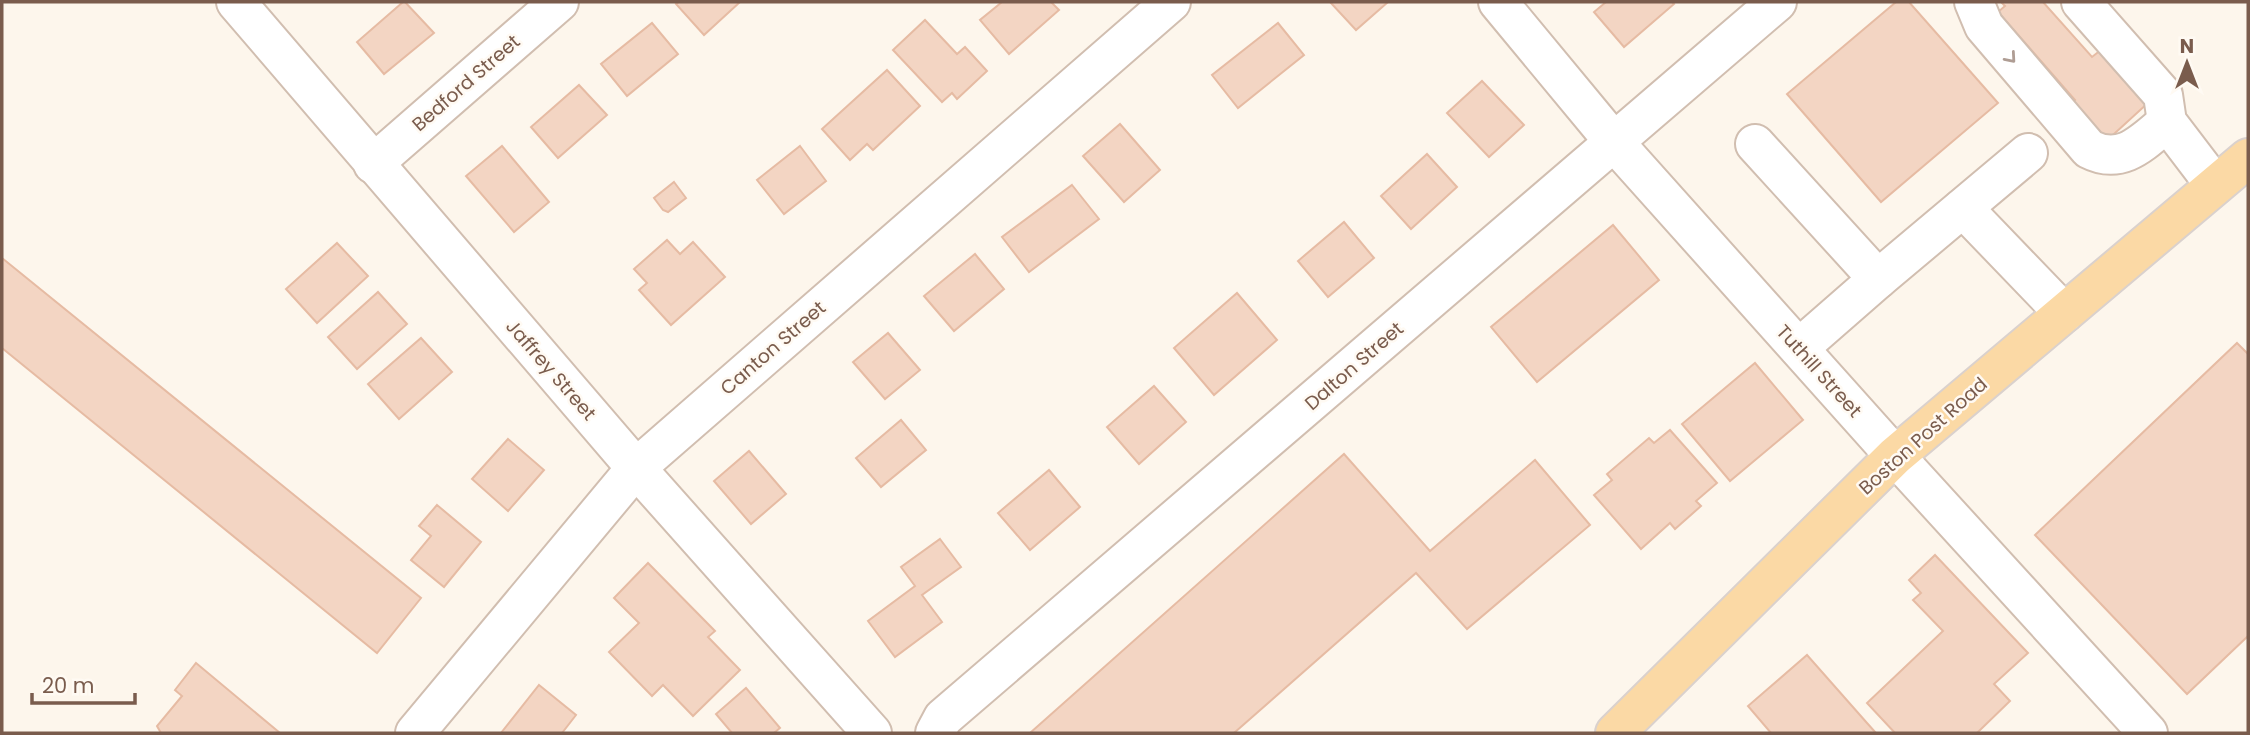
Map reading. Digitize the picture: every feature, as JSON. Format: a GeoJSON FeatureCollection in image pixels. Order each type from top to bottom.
{"type":"FeatureCollection","features":[{"type":"Feature","properties":{"kind":"main road","name":"Boston Post Road"},"geometry":{"type":"LineString","coordinates":[[1615,733],[1895,456],[2248,158]]}},
{"type":"Feature","properties":{"kind":"street","name":"Jaffrey Street"},"geometry":{"type":"LineString","coordinates":[[236,2],[636,468],[872,733]]}},
{"type":"Feature","properties":{"kind":"street","name":"Bedford Street"},"geometry":{"type":"LineString","coordinates":[[373,163],[559,2]]}},
{"type":"Feature","properties":{"kind":"street","name":"Canton Street"},"geometry":{"type":"LineString","coordinates":[[415,733],[636,468],[1171,2]]}},
{"type":"Feature","properties":{"kind":"street","name":"Tuthill Street"},"geometry":{"type":"LineString","coordinates":[[1497,2],[1614,142],[2148,733]]}},
{"type":"Feature","properties":{"kind":"street","name":"Dalton Street"},"geometry":{"type":"LineString","coordinates":[[934,733],[943,718],[1777,2]]}},
{"type":"Feature","properties":{"kind":"street"},"geometry":{"type":"LineString","coordinates":[[1974,2],[1984,26],[2090,149],[2109,157],[2125,153],[2167,122]]}},
{"type":"Feature","properties":{"kind":"street"},"geometry":{"type":"LineString","coordinates":[[2081,2],[2163,95],[2167,122],[2216,185]]}},
{"type":"Feature","properties":{"kind":"street"},"geometry":{"type":"LineString","coordinates":[[1755,144],[1878,279]]}},
{"type":"Feature","properties":{"kind":"street"},"geometry":{"type":"LineString","coordinates":[[1799,348],[2028,153]]}},
{"type":"Feature","properties":{"kind":"street"},"geometry":{"type":"LineString","coordinates":[[1964,208],[2064,313]]}},
{"type":"Feature","properties":{"kind":"building"},"geometry":{"type":"Polygon","coordinates":[[[403,2],[434,33],[384,74],[357,42],[403,2]]]}},
{"type":"Feature","properties":{"kind":"building"},"geometry":{"type":"Polygon","coordinates":[[[740,2],[704,35],[676,4],[740,2]]]}},
{"type":"Feature","properties":{"kind":"building"},"geometry":{"type":"Polygon","coordinates":[[[1002,2],[1051,2],[1059,10],[1009,54],[980,20],[1002,2]]]}},
{"type":"Feature","properties":{"kind":"building"},"geometry":{"type":"Polygon","coordinates":[[[1330,2],[1388,2],[1356,30],[1330,2]]]}},
{"type":"Feature","properties":{"kind":"building"},"geometry":{"type":"Polygon","coordinates":[[[1606,2],[1674,4],[1624,47],[1594,12],[1606,2]]]}},
{"type":"Feature","properties":{"kind":"building"},"geometry":{"type":"Polygon","coordinates":[[[1896,2],[1909,2],[1998,103],[1881,202],[1787,94],[1896,2]]]}},
{"type":"Feature","properties":{"kind":"building"},"geometry":{"type":"Polygon","coordinates":[[[2001,2],[2043,2],[2092,57],[2102,49],[2149,102],[2103,144],[2070,105],[2075,100],[1998,12],[2005,6],[2001,2]]]}},
{"type":"Feature","properties":{"kind":"building"},"geometry":{"type":"Polygon","coordinates":[[[925,20],[957,54],[965,47],[987,71],[957,99],[952,93],[942,102],[893,50],[925,20]]]}},
{"type":"Feature","properties":{"kind":"building"},"geometry":{"type":"Polygon","coordinates":[[[652,23],[678,54],[627,96],[601,64],[652,23]]]}},
{"type":"Feature","properties":{"kind":"building"},"geometry":{"type":"Polygon","coordinates":[[[1278,23],[1304,55],[1238,108],[1212,75],[1278,23]]]}},
{"type":"Feature","properties":{"kind":"building"},"geometry":{"type":"Polygon","coordinates":[[[887,70],[920,106],[873,150],[867,144],[850,160],[822,129],[887,70]]]}},
{"type":"Feature","properties":{"kind":"building"},"geometry":{"type":"Polygon","coordinates":[[[1482,81],[1524,125],[1489,157],[1447,113],[1482,81]]]}},
{"type":"Feature","properties":{"kind":"building"},"geometry":{"type":"Polygon","coordinates":[[[579,85],[607,115],[558,158],[531,127],[579,85]]]}},
{"type":"Feature","properties":{"kind":"building"},"geometry":{"type":"Polygon","coordinates":[[[1120,124],[1160,170],[1124,202],[1083,156],[1120,124]]]}},
{"type":"Feature","properties":{"kind":"building"},"geometry":{"type":"Polygon","coordinates":[[[502,146],[549,202],[514,232],[466,176],[502,146]]]}},
{"type":"Feature","properties":{"kind":"building"},"geometry":{"type":"Polygon","coordinates":[[[800,146],[826,181],[784,214],[757,180],[800,146]]]}},
{"type":"Feature","properties":{"kind":"building"},"geometry":{"type":"Polygon","coordinates":[[[1427,154],[1457,187],[1411,229],[1381,196],[1427,154]]]}},
{"type":"Feature","properties":{"kind":"building"},"geometry":{"type":"Polygon","coordinates":[[[674,182],[686,198],[668,212],[663,210],[654,198],[674,182]]]}},
{"type":"Feature","properties":{"kind":"building"},"geometry":{"type":"Polygon","coordinates":[[[1072,185],[1099,219],[1029,272],[1002,237],[1072,185]]]}},
{"type":"Feature","properties":{"kind":"building"},"geometry":{"type":"Polygon","coordinates":[[[1344,222],[1374,258],[1328,297],[1298,261],[1344,222]]]}},
{"type":"Feature","properties":{"kind":"building"},"geometry":{"type":"Polygon","coordinates":[[[1613,225],[1659,280],[1537,382],[1491,327],[1613,225]]]}},
{"type":"Feature","properties":{"kind":"building"},"geometry":{"type":"Polygon","coordinates":[[[667,240],[680,254],[693,242],[725,277],[671,325],[639,290],[647,283],[634,269],[667,240]]]}},
{"type":"Feature","properties":{"kind":"building"},"geometry":{"type":"Polygon","coordinates":[[[337,243],[368,276],[317,323],[286,289],[337,243]]]}},
{"type":"Feature","properties":{"kind":"building"},"geometry":{"type":"Polygon","coordinates":[[[975,254],[1004,289],[954,331],[924,296],[975,254]]]}},
{"type":"Feature","properties":{"kind":"building"},"geometry":{"type":"Polygon","coordinates":[[[2,258],[421,598],[377,653],[2,348],[2,258]]]}},
{"type":"Feature","properties":{"kind":"building"},"geometry":{"type":"Polygon","coordinates":[[[378,292],[407,324],[357,369],[328,337],[378,292]]]}},
{"type":"Feature","properties":{"kind":"building"},"geometry":{"type":"Polygon","coordinates":[[[1237,293],[1277,340],[1214,395],[1174,348],[1237,293]]]}},
{"type":"Feature","properties":{"kind":"building"},"geometry":{"type":"Polygon","coordinates":[[[888,333],[920,370],[885,399],[853,362],[888,333]]]}},
{"type":"Feature","properties":{"kind":"building"},"geometry":{"type":"Polygon","coordinates":[[[421,338],[452,372],[399,419],[368,384],[421,338]]]}},
{"type":"Feature","properties":{"kind":"building"},"geometry":{"type":"Polygon","coordinates":[[[2237,343],[2248,354],[2248,636],[2187,694],[2035,535],[2237,343]]]}},
{"type":"Feature","properties":{"kind":"building"},"geometry":{"type":"Polygon","coordinates":[[[1755,363],[1803,420],[1730,481],[1682,424],[1755,363]]]}},
{"type":"Feature","properties":{"kind":"building"},"geometry":{"type":"Polygon","coordinates":[[[1154,386],[1186,422],[1139,464],[1107,427],[1154,386]]]}},
{"type":"Feature","properties":{"kind":"building"},"geometry":{"type":"Polygon","coordinates":[[[901,420],[926,450],[881,487],[856,458],[901,420]]]}},
{"type":"Feature","properties":{"kind":"building"},"geometry":{"type":"Polygon","coordinates":[[[1670,430],[1717,483],[1696,501],[1701,506],[1675,529],[1670,523],[1641,549],[1594,495],[1612,480],[1607,474],[1649,438],[1654,443],[1670,430]]]}},
{"type":"Feature","properties":{"kind":"building"},"geometry":{"type":"Polygon","coordinates":[[[508,439],[544,470],[508,511],[472,479],[508,439]]]}},
{"type":"Feature","properties":{"kind":"building"},"geometry":{"type":"Polygon","coordinates":[[[749,451],[786,494],[751,524],[714,481],[749,451]]]}},
{"type":"Feature","properties":{"kind":"building"},"geometry":{"type":"Polygon","coordinates":[[[1344,454],[1430,551],[1535,460],[1590,525],[1467,629],[1416,573],[1234,733],[1030,733],[1344,454]]]}},
{"type":"Feature","properties":{"kind":"building"},"geometry":{"type":"Polygon","coordinates":[[[1049,470],[1080,507],[1030,550],[998,513],[1049,470]]]}},
{"type":"Feature","properties":{"kind":"building"},"geometry":{"type":"Polygon","coordinates":[[[437,505],[481,542],[444,587],[411,560],[431,536],[419,526],[437,505]]]}},
{"type":"Feature","properties":{"kind":"building"},"geometry":{"type":"Polygon","coordinates":[[[940,539],[961,567],[922,595],[942,622],[895,657],[868,621],[915,586],[901,567],[940,539]]]}},
{"type":"Feature","properties":{"kind":"building"},"geometry":{"type":"Polygon","coordinates":[[[1935,555],[2028,653],[1994,684],[2010,701],[1977,733],[1895,733],[1867,703],[1943,631],[1913,600],[1921,593],[1909,580],[1935,555]]]}},
{"type":"Feature","properties":{"kind":"building"},"geometry":{"type":"Polygon","coordinates":[[[648,563],[715,631],[708,637],[740,670],[693,716],[663,685],[652,696],[609,652],[639,623],[614,598],[648,563]]]}},
{"type":"Feature","properties":{"kind":"building"},"geometry":{"type":"Polygon","coordinates":[[[1807,655],[1876,733],[1771,733],[1748,706],[1807,655]]]}},
{"type":"Feature","properties":{"kind":"building"},"geometry":{"type":"Polygon","coordinates":[[[196,663],[280,733],[161,733],[157,726],[182,696],[175,690],[196,663]]]}},
{"type":"Feature","properties":{"kind":"building"},"geometry":{"type":"Polygon","coordinates":[[[539,685],[576,715],[562,733],[501,733],[539,685]]]}},
{"type":"Feature","properties":{"kind":"building"},"geometry":{"type":"Polygon","coordinates":[[[746,688],[780,728],[774,733],[732,733],[716,714],[746,688]]]}}]}
